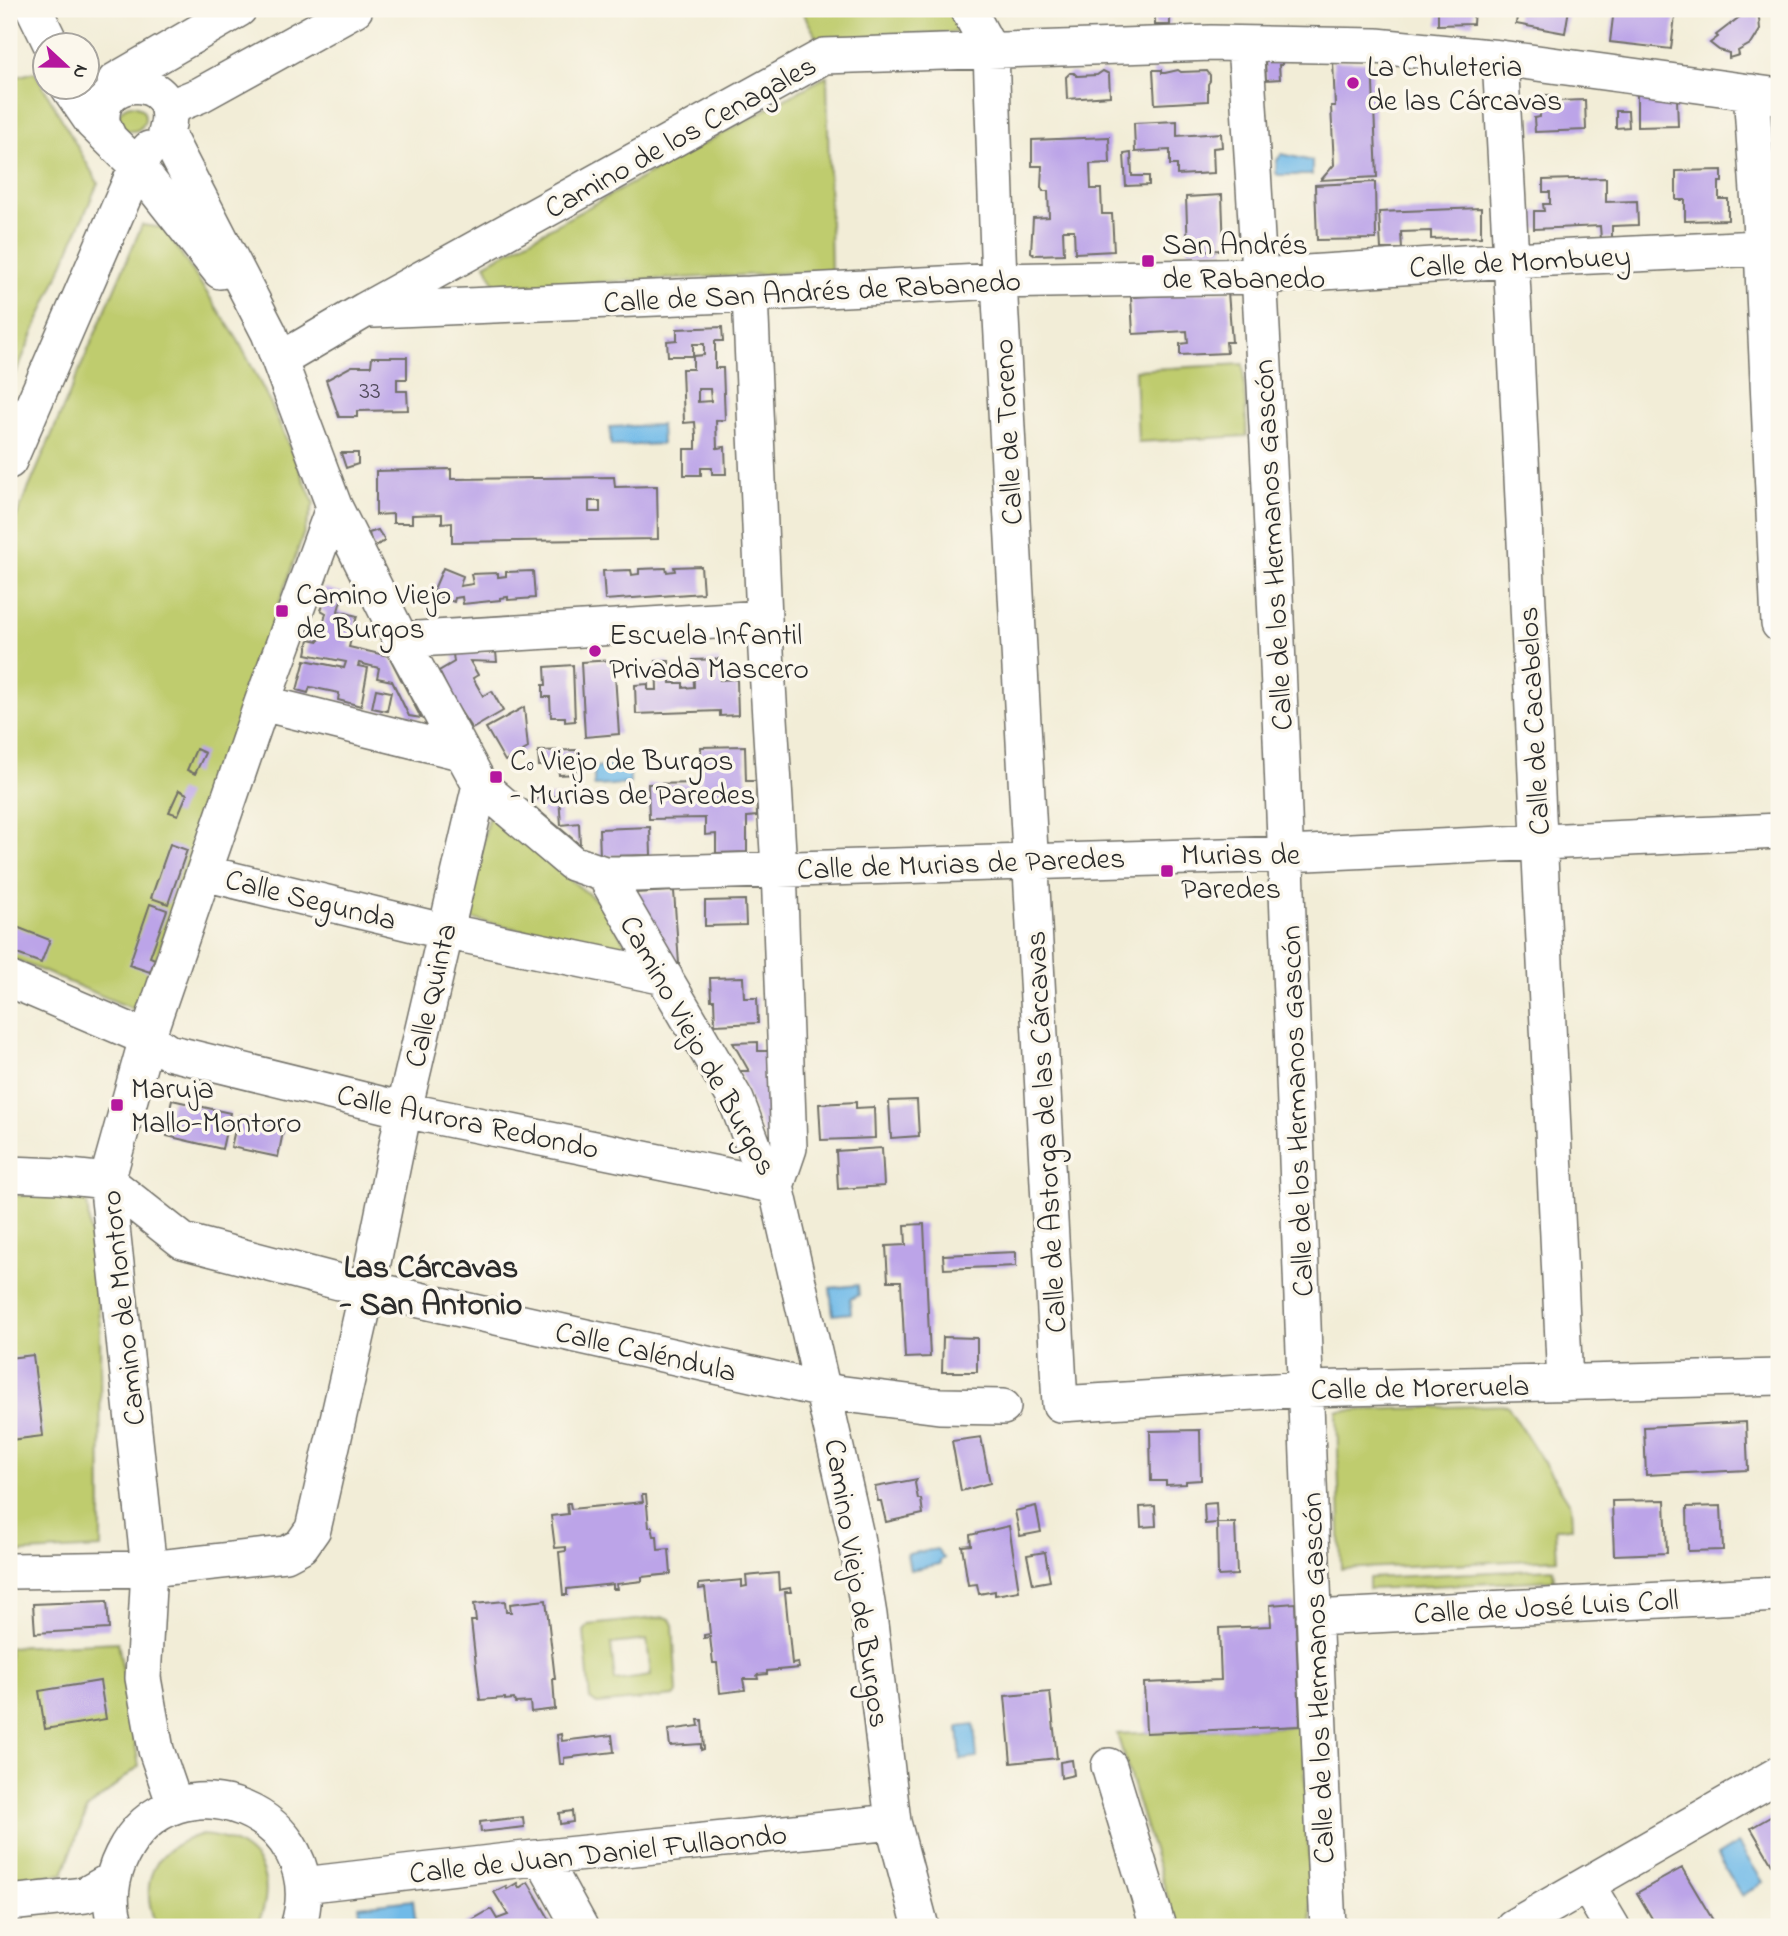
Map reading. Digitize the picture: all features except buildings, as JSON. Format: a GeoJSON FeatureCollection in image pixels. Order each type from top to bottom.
{"type":"FeatureCollection","features":[{"type":"Feature","properties":{"kind":"street"},"geometry":{"type":"LineString","coordinates":[[34,9],[45,32]]}},
{"type":"Feature","properties":{"kind":"street"},"geometry":{"type":"LineString","coordinates":[[111,80],[239,9]]}},
{"type":"Feature","properties":{"kind":"street"},"geometry":{"type":"LineString","coordinates":[[142,140],[200,95],[355,9]]}},
{"type":"Feature","properties":{"kind":"street","name":"Calle de Toreno"},"geometry":{"type":"LineString","coordinates":[[968,9],[991,52],[999,281],[1030,861]]}},
{"type":"Feature","properties":{"kind":"street","name":"Camino de los Cenagales"},"geometry":{"type":"LineString","coordinates":[[275,346],[365,310],[824,56],[1211,43],[1376,46],[1500,58],[1765,94]]}},
{"type":"Feature","properties":{"kind":"street","name":"Calle de los Hermanos Gascón"},"geometry":{"type":"LineString","coordinates":[[1245,44],[1260,276],[1286,854],[1328,1927]]}},
{"type":"Feature","properties":{"kind":"street","name":"Calle de Cacabelos"},"geometry":{"type":"LineString","coordinates":[[1500,58],[1565,1383]]}},
{"type":"Feature","properties":{"kind":"street"},"geometry":{"type":"LineString","coordinates":[[9,461],[160,94],[146,86],[111,80]]}},
{"type":"Feature","properties":{"kind":"street"},"geometry":{"type":"LineString","coordinates":[[111,80],[114,92],[105,105],[102,121],[142,140],[275,346],[334,506],[401,640],[480,785],[572,863],[604,874]]}},
{"type":"Feature","properties":{"kind":"street"},"geometry":{"type":"LineString","coordinates":[[1765,94],[1779,624]]}},
{"type":"Feature","properties":{"kind":"street"},"geometry":{"type":"LineString","coordinates":[[79,102],[93,123],[142,140]]}},
{"type":"Feature","properties":{"kind":"street","name":"Calle de Mombuey"},"geometry":{"type":"LineString","coordinates":[[1260,276],[1511,260],[1770,248]]}},
{"type":"Feature","properties":{"kind":"street","name":"Calle de San Andrés de Rabanedo"},"geometry":{"type":"LineString","coordinates":[[365,310],[750,295],[999,281],[1260,276]]}},
{"type":"Feature","properties":{"kind":"street"},"geometry":{"type":"LineString","coordinates":[[750,295],[770,744],[779,868],[789,1148],[776,1186]]}},
{"type":"Feature","properties":{"kind":"street","name":"Camino de Montoro"},"geometry":{"type":"LineString","coordinates":[[175,1805],[156,1750],[143,1678],[149,1569],[107,1181],[147,1038],[262,703],[334,506]]}},
{"type":"Feature","properties":{"kind":"street"},"geometry":{"type":"LineString","coordinates":[[401,640],[764,618]]}},
{"type":"Feature","properties":{"kind":"street"},"geometry":{"type":"LineString","coordinates":[[262,703],[460,752]]}},
{"type":"Feature","properties":{"kind":"street","name":"Calle Quinta"},"geometry":{"type":"LineString","coordinates":[[9,1571],[149,1569],[285,1553],[301,1546],[313,1529],[368,1287],[404,1110],[480,785]]}},
{"type":"Feature","properties":{"kind":"street","name":"Calle de Murias de Paredes"},"geometry":{"type":"LineString","coordinates":[[604,874],[1286,854],[1779,831]]}},
{"type":"Feature","properties":{"kind":"street","name":"Calle de Astorga de las Cárcavas"},"geometry":{"type":"LineString","coordinates":[[1030,861],[1060,1404]]}},
{"type":"Feature","properties":{"kind":"street","name":"Calle Segunda"},"geometry":{"type":"LineString","coordinates":[[204,873],[444,932],[665,977]]}},
{"type":"Feature","properties":{"kind":"street","name":"Camino Viejo de Burgos"},"geometry":{"type":"LineString","coordinates":[[604,874],[736,1100],[758,1158],[776,1186],[847,1491],[869,1615],[893,1822],[921,1927]]}},
{"type":"Feature","properties":{"kind":"street","name":"Calle Aurora Redondo"},"geometry":{"type":"LineString","coordinates":[[9,979],[147,1038],[168,1052],[404,1110],[776,1186]]}},
{"type":"Feature","properties":{"kind":"street"},"geometry":{"type":"LineString","coordinates":[[9,1174],[107,1181]]}},
{"type":"Feature","properties":{"kind":"street","name":"Calle Caléndula"},"geometry":{"type":"LineString","coordinates":[[107,1181],[183,1241],[368,1287],[824,1389],[939,1406],[1003,1407]]}},
{"type":"Feature","properties":{"kind":"street","name":"Calle de Moreruela"},"geometry":{"type":"LineString","coordinates":[[1060,1404],[1306,1390],[1779,1377]]}},
{"type":"Feature","properties":{"kind":"street","name":"Calle de José Luis Coll"},"geometry":{"type":"LineString","coordinates":[[1314,1618],[1779,1594]]}},
{"type":"Feature","properties":{"kind":"street"},"geometry":{"type":"LineString","coordinates":[[1109,1766],[1158,1927]]}},
{"type":"Feature","properties":{"kind":"street"},"geometry":{"type":"LineString","coordinates":[[1513,1927],[1779,1774]]}},
{"type":"Feature","properties":{"kind":"street"},"geometry":{"type":"LineString","coordinates":[[117,1927],[111,1893],[115,1867],[129,1841],[149,1820],[175,1805],[203,1800],[232,1803],[258,1814],[280,1833],[296,1857],[303,1885],[303,1912],[298,1927]]}},
{"type":"Feature","properties":{"kind":"street","name":"Calle de Juan Daniel Fullaondo"},"geometry":{"type":"LineString","coordinates":[[303,1885],[893,1822]]}},
{"type":"Feature","properties":{"kind":"street"},"geometry":{"type":"LineString","coordinates":[[541,1858],[580,1927]]}},
{"type":"Feature","properties":{"kind":"street"},"geometry":{"type":"LineString","coordinates":[[9,1903],[85,1895],[113,1879]]}},
{"type":"Feature","properties":{"kind":"street"},"geometry":{"type":"LineString","coordinates":[[1587,1885],[1612,1927]]}},
{"type":"Feature","properties":{"kind":"green space"},"geometry":{"type":"Polygon","coordinates":[[[801,9],[948,9],[961,32],[818,40],[801,9]]]}},
{"type":"Feature","properties":{"kind":"green space"},"geometry":{"type":"Polygon","coordinates":[[[32,73],[32,102],[52,102],[98,183],[9,389],[9,79],[32,73]]]}},
{"type":"Feature","properties":{"kind":"green space"},"geometry":{"type":"Polygon","coordinates":[[[827,76],[831,271],[496,287],[485,264],[827,76]]]}},
{"type":"Feature","properties":{"kind":"green space"},"geometry":{"type":"Polygon","coordinates":[[[132,105],[141,109],[145,118],[141,127],[132,131],[123,127],[119,118],[123,109],[132,105]]]}},
{"type":"Feature","properties":{"kind":"green space"},"geometry":{"type":"Polygon","coordinates":[[[142,225],[164,228],[238,340],[270,402],[314,503],[138,1011],[9,957],[9,534],[142,225]]]}},
{"type":"Feature","properties":{"kind":"green space"},"geometry":{"type":"Polygon","coordinates":[[[1243,364],[1247,436],[1138,442],[1135,370],[1243,364]]]}},
{"type":"Feature","properties":{"kind":"green space"},"geometry":{"type":"Polygon","coordinates":[[[491,817],[601,904],[626,945],[624,952],[467,918],[488,819],[491,817]]]}},
{"type":"Feature","properties":{"kind":"green space"},"geometry":{"type":"Polygon","coordinates":[[[86,1193],[100,1327],[101,1548],[9,1553],[9,1196],[86,1193]]]}},
{"type":"Feature","properties":{"kind":"green space"},"geometry":{"type":"Polygon","coordinates":[[[1507,1405],[1571,1505],[1572,1528],[1555,1528],[1557,1559],[1341,1569],[1337,1411],[1507,1405]]]}},
{"type":"Feature","properties":{"kind":"green space"},"geometry":{"type":"Polygon","coordinates":[[[1553,1569],[1554,1580],[1369,1589],[1369,1578],[1553,1569]]]}},
{"type":"Feature","properties":{"kind":"green space"},"geometry":{"type":"Polygon","coordinates":[[[665,1617],[670,1619],[673,1625],[677,1693],[674,1696],[597,1704],[590,1699],[584,1631],[589,1625],[665,1617]],[[647,1640],[611,1644],[615,1681],[651,1676],[647,1640]]]}},
{"type":"Feature","properties":{"kind":"green space"},"geometry":{"type":"Polygon","coordinates":[[[118,1642],[139,1766],[87,1809],[63,1874],[9,1880],[9,1647],[118,1642]]]}},
{"type":"Feature","properties":{"kind":"green space"},"geometry":{"type":"Polygon","coordinates":[[[1303,1726],[1312,1927],[1177,1927],[1117,1734],[1303,1726]]]}},
{"type":"Feature","properties":{"kind":"green space"},"geometry":{"type":"Polygon","coordinates":[[[199,1835],[218,1837],[235,1843],[258,1863],[264,1876],[266,1891],[256,1927],[156,1925],[149,1894],[154,1868],[171,1849],[199,1835]]]}},
{"type":"Feature","properties":{"kind":"water"},"geometry":{"type":"Polygon","coordinates":[[[1282,154],[1312,161],[1312,175],[1278,175],[1277,160],[1282,154]]]}},
{"type":"Feature","properties":{"kind":"water"},"geometry":{"type":"Polygon","coordinates":[[[661,425],[662,444],[611,446],[610,427],[661,425]]]}},
{"type":"Feature","properties":{"kind":"water"},"geometry":{"type":"Polygon","coordinates":[[[630,766],[630,784],[594,786],[594,767],[630,766]]]}},
{"type":"Feature","properties":{"kind":"water"},"geometry":{"type":"Polygon","coordinates":[[[858,1285],[859,1295],[850,1299],[851,1313],[833,1315],[830,1288],[858,1285]]]}},
{"type":"Feature","properties":{"kind":"water"},"geometry":{"type":"Polygon","coordinates":[[[937,1549],[944,1558],[940,1564],[910,1570],[907,1554],[937,1549]]]}},
{"type":"Feature","properties":{"kind":"water"},"geometry":{"type":"Polygon","coordinates":[[[974,1725],[977,1758],[961,1760],[958,1727],[974,1725]]]}},
{"type":"Feature","properties":{"kind":"water"},"geometry":{"type":"Polygon","coordinates":[[[1738,1843],[1763,1882],[1742,1896],[1717,1856],[1738,1843]]]}},
{"type":"Feature","properties":{"kind":"water"},"geometry":{"type":"Polygon","coordinates":[[[413,1900],[416,1927],[362,1927],[359,1906],[413,1900]]]}},
{"type":"Feature","properties":{"kind":"place","name":"La Chuleteria de las Cárcavas"},"geometry":{"type":"Point","coordinates":[1353,83]}},
{"type":"Feature","properties":{"kind":"place","name":"San Andrés de Rabanedo"},"geometry":{"type":"Point","coordinates":[1148,261]}},
{"type":"Feature","properties":{"kind":"place","name":"Camino Viejo de Burgos"},"geometry":{"type":"Point","coordinates":[282,611]}},
{"type":"Feature","properties":{"kind":"place","name":"Escuela Infantil Privada Mascero"},"geometry":{"type":"Point","coordinates":[595,651]}},
{"type":"Feature","properties":{"kind":"place","name":"Cº Viejo de Burgos - Murias de Paredes"},"geometry":{"type":"Point","coordinates":[496,777]}},
{"type":"Feature","properties":{"kind":"place","name":"Murias de Paredes"},"geometry":{"type":"Point","coordinates":[1167,871]}},
{"type":"Feature","properties":{"kind":"place","name":"Maruja Mallo-Montoro"},"geometry":{"type":"Point","coordinates":[117,1105]}},
{"type":"Feature","properties":{"kind":"district","name":"Las Cárcavas - San Antonio"},"geometry":{"type":"Point","coordinates":[431,1284]}}]}
